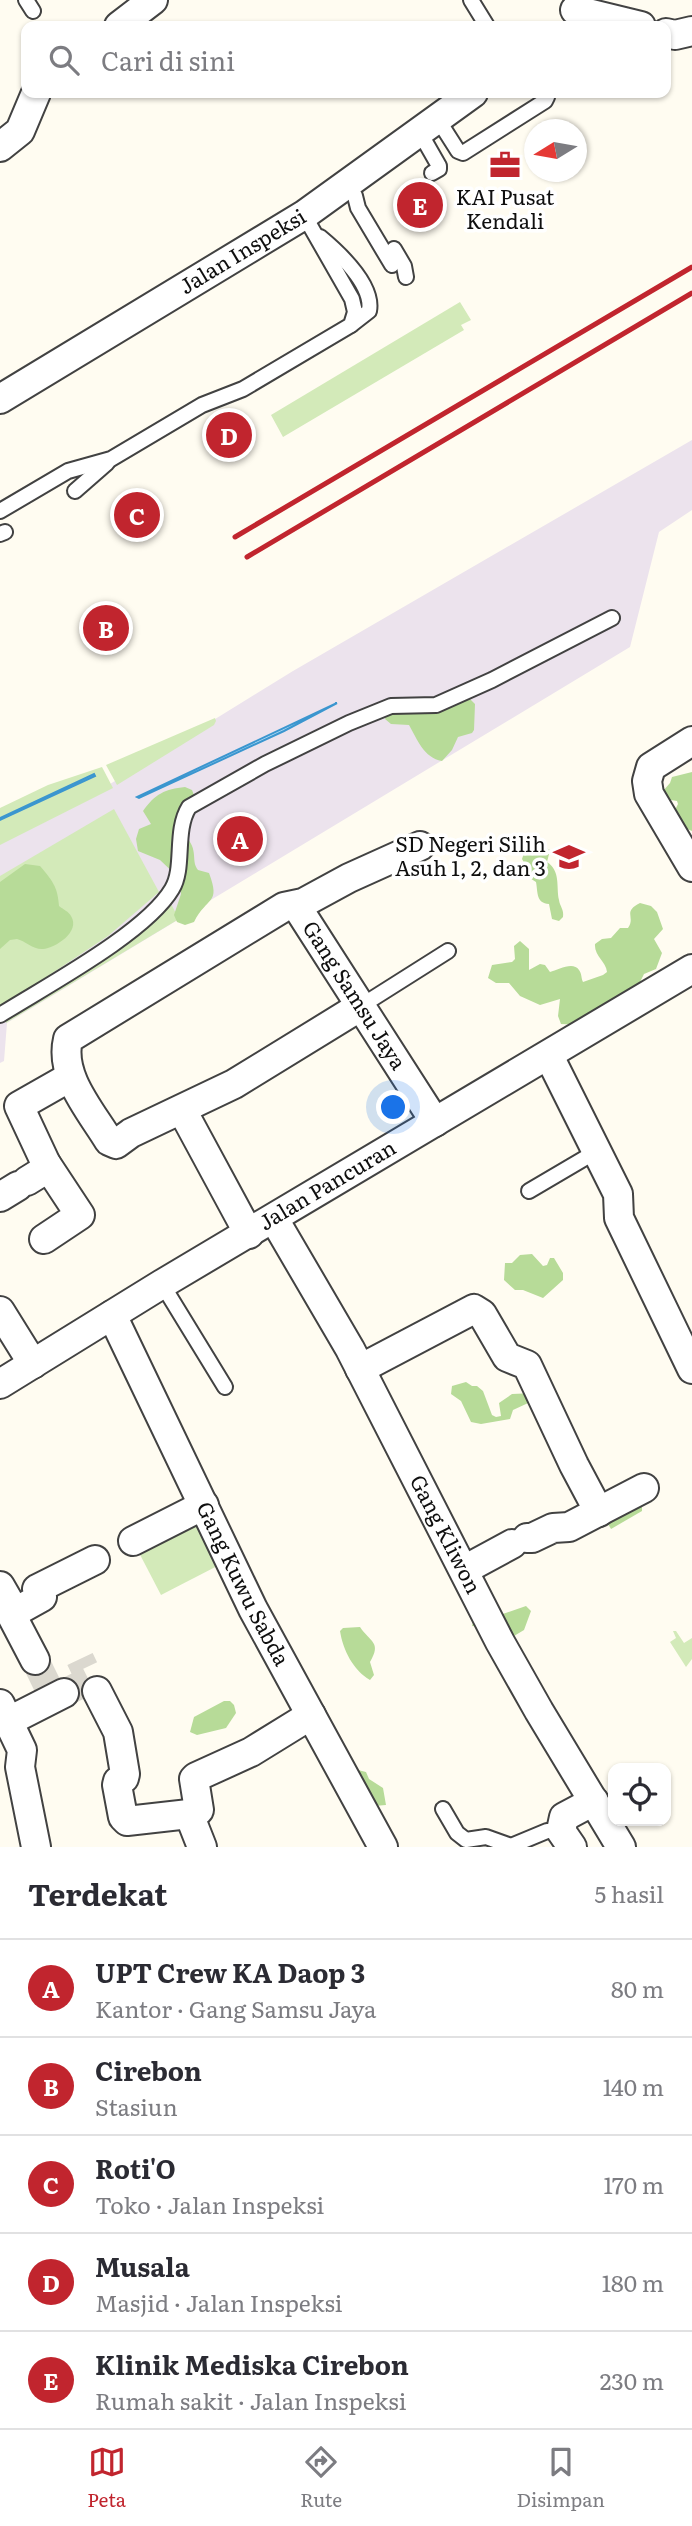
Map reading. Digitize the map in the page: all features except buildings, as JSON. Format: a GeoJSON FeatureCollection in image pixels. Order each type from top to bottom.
{"type":"FeatureCollection","features":[{"type":"Feature","properties":{"kind":"street"},"geometry":{"type":"LineString","coordinates":[[125,21],[153,0]]}},
{"type":"Feature","properties":{"kind":"street"},"geometry":{"type":"LineString","coordinates":[[572,12],[616,21]]}},
{"type":"Feature","properties":{"kind":"street"},"geometry":{"type":"LineString","coordinates":[[671,34],[692,31]]}},
{"type":"Feature","properties":{"kind":"street"},"geometry":{"type":"LineString","coordinates":[[0,147],[20,131],[34,98]]}},
{"type":"Feature","properties":{"kind":"street","name":"Jalan Inspeksi"},"geometry":{"type":"LineString","coordinates":[[1,397],[310,224],[360,185],[428,125],[466,98]]}},
{"type":"Feature","properties":{"kind":"street"},"geometry":{"type":"LineString","coordinates":[[692,741],[651,767],[647,781],[649,794],[692,867]]}},
{"type":"Feature","properties":{"kind":"street"},"geometry":{"type":"LineString","coordinates":[[361,1006],[234,1084],[112,1144],[70,1077],[66,1048],[68,1039],[284,907],[294,906],[419,846]]}},
{"type":"Feature","properties":{"kind":"street","name":"Gang Samsu Jaya"},"geometry":{"type":"LineString","coordinates":[[294,906],[435,1122]]}},
{"type":"Feature","properties":{"kind":"street","name":"Jalan Pancuran"},"geometry":{"type":"LineString","coordinates":[[0,1384],[162,1284],[692,969]]}},
{"type":"Feature","properties":{"kind":"street"},"geometry":{"type":"LineString","coordinates":[[549,1056],[618,1194],[619,1218],[692,1369]]}},
{"type":"Feature","properties":{"kind":"street"},"geometry":{"type":"LineString","coordinates":[[44,1239],[80,1215],[23,1182],[19,1106],[70,1077]]}},
{"type":"Feature","properties":{"kind":"street"},"geometry":{"type":"LineString","coordinates":[[182,1110],[248,1234]]}},
{"type":"Feature","properties":{"kind":"street","name":"Gang Kliwon"},"geometry":{"type":"LineString","coordinates":[[274,1219],[359,1369],[539,1711],[621,1847]]}},
{"type":"Feature","properties":{"kind":"street"},"geometry":{"type":"LineString","coordinates":[[359,1369],[474,1309],[482,1314],[507,1357],[527,1365],[599,1512]]}},
{"type":"Feature","properties":{"kind":"street"},"geometry":{"type":"LineString","coordinates":[[0,1311],[33,1364]]}},
{"type":"Feature","properties":{"kind":"street","name":"Gang Kuwu Sabda"},"geometry":{"type":"LineString","coordinates":[[112,1315],[258,1619],[383,1847]]}},
{"type":"Feature","properties":{"kind":"street"},"geometry":{"type":"LineString","coordinates":[[464,1570],[519,1541],[553,1528],[569,1527],[644,1488]]}},
{"type":"Feature","properties":{"kind":"street"},"geometry":{"type":"LineString","coordinates":[[35,1660],[13,1618],[15,1612],[42,1597],[37,1589],[204,1505]]}},
{"type":"Feature","properties":{"kind":"street"},"geometry":{"type":"LineString","coordinates":[[0,1586],[15,1612]]}},
{"type":"Feature","properties":{"kind":"street"},"geometry":{"type":"LineString","coordinates":[[97,1691],[118,1732],[124,1761],[124,1779],[117,1783],[124,1819],[127,1821],[189,1814],[200,1808],[194,1779],[196,1777],[251,1752],[311,1715]]}},
{"type":"Feature","properties":{"kind":"street"},"geometry":{"type":"LineString","coordinates":[[36,1847],[20,1767],[22,1750],[4,1713],[57,1696]]}},
{"type":"Feature","properties":{"kind":"street"},"geometry":{"type":"LineString","coordinates":[[567,1839],[564,1817],[594,1801]]}},
{"type":"Feature","properties":{"kind":"street"},"geometry":{"type":"LineString","coordinates":[[189,1814],[202,1847]]}},
{"type":"Feature","properties":{"kind":"lane"},"geometry":{"type":"LineString","coordinates":[[471,0],[484,21]]}},
{"type":"Feature","properties":{"kind":"lane"},"geometry":{"type":"LineString","coordinates":[[428,125],[458,152],[463,153],[546,98]]}},
{"type":"Feature","properties":{"kind":"lane"},"geometry":{"type":"LineString","coordinates":[[428,125],[439,166],[439,169],[432,173]]}},
{"type":"Feature","properties":{"kind":"lane"},"geometry":{"type":"LineString","coordinates":[[360,185],[366,202],[404,266],[406,277],[397,269],[358,208],[360,185]]}},
{"type":"Feature","properties":{"kind":"lane"},"geometry":{"type":"LineString","coordinates":[[75,491],[111,459],[202,405],[243,389],[351,325],[354,303],[310,224]]}},
{"type":"Feature","properties":{"kind":"lane"},"geometry":{"type":"LineString","coordinates":[[0,511],[68,471],[111,459]]}},
{"type":"Feature","properties":{"kind":"lane"},"geometry":{"type":"LineString","coordinates":[[0,1014],[118,940],[143,921],[166,898],[176,880],[181,831],[189,807],[265,764],[361,718],[391,706],[436,705],[492,680],[612,618]]}},
{"type":"Feature","properties":{"kind":"lane"},"geometry":{"type":"LineString","coordinates":[[361,1006],[448,951]]}},
{"type":"Feature","properties":{"kind":"lane"},"geometry":{"type":"LineString","coordinates":[[529,1191],[597,1151]]}},
{"type":"Feature","properties":{"kind":"lane"},"geometry":{"type":"LineString","coordinates":[[162,1284],[225,1387]]}},
{"type":"Feature","properties":{"kind":"lane"},"geometry":{"type":"LineString","coordinates":[[443,1809],[457,1833],[466,1840],[486,1837],[511,1846],[547,1831],[567,1839]]}},
{"type":"Feature","properties":{"kind":"shaded area"},"geometry":{"type":"Polygon","coordinates":[[[692,440],[692,510],[659,532],[630,647],[7,1023],[4,1061],[0,1063],[0,841],[110,784],[293,671],[692,440]]]}},
{"type":"Feature","properties":{"kind":"green space"},"geometry":{"type":"Polygon","coordinates":[[[460,302],[471,320],[461,325],[464,330],[283,437],[271,415],[460,302]]]}},
{"type":"Feature","properties":{"kind":"green space"},"geometry":{"type":"Polygon","coordinates":[[[470,699],[475,704],[474,730],[458,737],[452,750],[442,761],[426,752],[409,725],[391,724],[385,719],[387,711],[422,709],[436,714],[470,699]]]}},
{"type":"Feature","properties":{"kind":"green space"},"geometry":{"type":"Polygon","coordinates":[[[215,718],[214,725],[117,785],[106,765],[215,718]]]}},
{"type":"Feature","properties":{"kind":"green space"},"geometry":{"type":"Polygon","coordinates":[[[102,767],[113,788],[0,845],[0,808],[48,785],[102,767]]]}},
{"type":"Feature","properties":{"kind":"green space"},"geometry":{"type":"Polygon","coordinates":[[[692,772],[692,831],[685,828],[674,812],[677,801],[666,803],[663,791],[672,777],[692,772]]]}},
{"type":"Feature","properties":{"kind":"green space"},"geometry":{"type":"Polygon","coordinates":[[[185,787],[192,790],[194,795],[188,839],[193,848],[196,867],[209,873],[214,890],[211,900],[194,922],[185,925],[177,922],[174,915],[181,894],[179,878],[160,860],[138,851],[136,839],[139,829],[151,824],[143,811],[152,800],[166,791],[185,787]]]}},
{"type":"Feature","properties":{"kind":"green space"},"geometry":{"type":"Polygon","coordinates":[[[114,809],[159,892],[108,936],[0,1008],[0,876],[114,809]]]}},
{"type":"Feature","properties":{"kind":"green space"},"geometry":{"type":"Polygon","coordinates":[[[544,847],[550,850],[547,862],[556,875],[563,914],[559,921],[552,919],[549,904],[540,900],[536,882],[525,875],[527,868],[522,859],[524,853],[544,847]]]}},
{"type":"Feature","properties":{"kind":"green space"},"geometry":{"type":"Polygon","coordinates":[[[25,864],[40,866],[48,875],[56,889],[59,906],[71,916],[73,928],[60,942],[48,948],[36,948],[17,939],[10,940],[0,949],[0,882],[25,864]]]}},
{"type":"Feature","properties":{"kind":"green space"},"geometry":{"type":"Polygon","coordinates":[[[170,902],[179,919],[6,1023],[5,1018],[159,917],[170,902]]]}},
{"type":"Feature","properties":{"kind":"green space"},"geometry":{"type":"Polygon","coordinates":[[[640,903],[651,906],[657,912],[663,929],[654,939],[662,953],[656,969],[644,974],[638,986],[585,1016],[583,1025],[561,1024],[558,1016],[560,999],[540,1005],[520,996],[509,983],[496,983],[488,978],[492,965],[512,962],[515,959],[514,946],[520,941],[529,949],[529,970],[540,964],[545,965],[550,972],[573,966],[580,972],[583,982],[603,975],[607,972],[606,968],[596,952],[595,944],[602,939],[611,938],[620,928],[628,928],[631,921],[630,912],[640,903]]]}},
{"type":"Feature","properties":{"kind":"green space"},"geometry":{"type":"Polygon","coordinates":[[[532,1254],[543,1266],[547,1265],[550,1258],[554,1258],[563,1273],[563,1280],[543,1298],[523,1290],[515,1290],[504,1280],[505,1263],[512,1263],[520,1255],[532,1254]]]}},
{"type":"Feature","properties":{"kind":"green space"},"geometry":{"type":"Polygon","coordinates":[[[466,1382],[483,1391],[492,1415],[496,1417],[501,1416],[499,1403],[512,1394],[535,1393],[539,1398],[513,1410],[510,1419],[481,1424],[471,1422],[461,1401],[451,1394],[452,1386],[466,1382]]]}},
{"type":"Feature","properties":{"kind":"green space"},"geometry":{"type":"Polygon","coordinates":[[[638,1494],[642,1511],[611,1529],[601,1512],[638,1494]]]}},
{"type":"Feature","properties":{"kind":"green space"},"geometry":{"type":"Polygon","coordinates":[[[200,1512],[225,1562],[161,1595],[135,1545],[200,1512]]]}},
{"type":"Feature","properties":{"kind":"green space"},"geometry":{"type":"Polygon","coordinates":[[[526,1606],[531,1611],[524,1630],[512,1640],[472,1626],[474,1618],[497,1616],[526,1606]]]}},
{"type":"Feature","properties":{"kind":"green space"},"geometry":{"type":"Polygon","coordinates":[[[360,1627],[375,1646],[370,1662],[374,1675],[370,1680],[350,1659],[340,1631],[343,1628],[360,1627]]]}},
{"type":"Feature","properties":{"kind":"green space"},"geometry":{"type":"Polygon","coordinates":[[[673,1631],[676,1631],[684,1643],[692,1638],[692,1659],[686,1667],[670,1642],[676,1638],[673,1631]]]}},
{"type":"Feature","properties":{"kind":"green space"},"geometry":{"type":"Polygon","coordinates":[[[224,1701],[230,1701],[234,1705],[236,1713],[226,1728],[197,1735],[190,1732],[194,1717],[224,1701]]]}},
{"type":"Feature","properties":{"kind":"green space"},"geometry":{"type":"Polygon","coordinates":[[[354,1769],[366,1772],[369,1779],[383,1788],[386,1805],[374,1806],[354,1769]]]}},
{"type":"Feature","properties":{"kind":"water"},"geometry":{"type":"Polygon","coordinates":[[[337,703],[284,731],[137,797],[337,703]]]}},
{"type":"Feature","properties":{"kind":"water"},"geometry":{"type":"Polygon","coordinates":[[[94,774],[95,776],[0,820],[0,818],[94,774]]]}},
{"type":"Feature","properties":{"kind":"tunnel"},"geometry":{"type":"LineString","coordinates":[[64,1693],[90,1680],[80,1659]]}},
{"type":"Feature","properties":{"kind":"tunnel"},"geometry":{"type":"LineString","coordinates":[[35,1660],[53,1697]]}},
{"type":"Feature","properties":{"kind":"railway"},"geometry":{"type":"LineString","coordinates":[[235,537],[692,267]]}},
{"type":"Feature","properties":{"kind":"railway"},"geometry":{"type":"LineString","coordinates":[[247,557],[692,293]]}},
{"type":"Feature","properties":{"kind":"place","name":"KAI Pusat Kendali"},"geometry":{"type":"Point","coordinates":[505,165]}},
{"type":"Feature","properties":{"kind":"place","name":"Klinik Mediska Cirebon"},"geometry":{"type":"Point","coordinates":[420,205]}},
{"type":"Feature","properties":{"kind":"place","name":"Musala"},"geometry":{"type":"Point","coordinates":[229,435]}},
{"type":"Feature","properties":{"kind":"place","name":"Roti'O"},"geometry":{"type":"Point","coordinates":[137,515]}},
{"type":"Feature","properties":{"kind":"place","name":"Cirebon"},"geometry":{"type":"Point","coordinates":[106,628]}},
{"type":"Feature","properties":{"kind":"place","name":"UPT Crew KA Daop 3"},"geometry":{"type":"Point","coordinates":[240,839]}},
{"type":"Feature","properties":{"kind":"place","name":"SD Negeri Silih Asuh 1, 2, dan 3"},"geometry":{"type":"Point","coordinates":[569,857]}}]}
